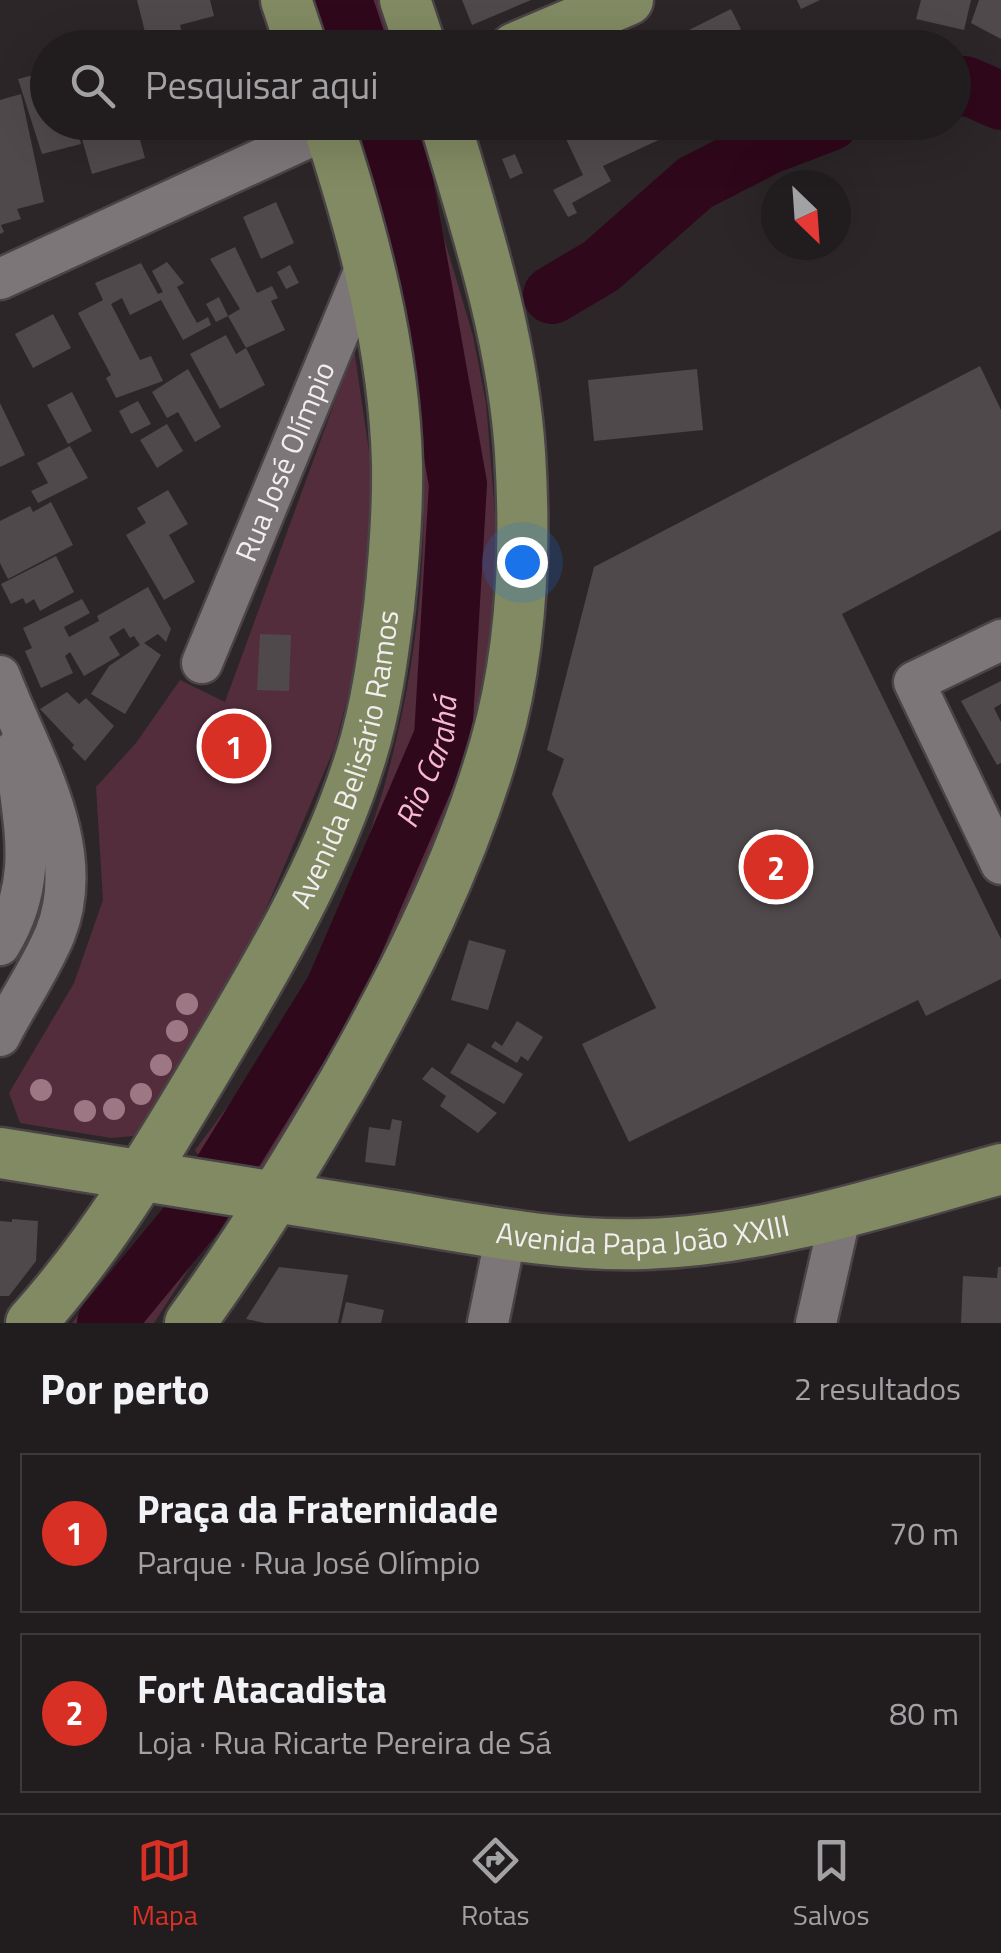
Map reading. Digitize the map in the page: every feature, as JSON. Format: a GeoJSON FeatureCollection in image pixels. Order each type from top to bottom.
{"type":"FeatureCollection","features":[{"type":"Feature","properties":{"kind":"main road"},"geometry":{"type":"LineString","coordinates":[[286,0],[296,30]]}},
{"type":"Feature","properties":{"kind":"main road"},"geometry":{"type":"LineString","coordinates":[[405,0],[415,30]]}},
{"type":"Feature","properties":{"kind":"main road"},"geometry":{"type":"LineString","coordinates":[[558,30],[628,0]]}},
{"type":"Feature","properties":{"kind":"main road","name":"Avenida Belisário Ramos"},"geometry":{"type":"LineString","coordinates":[[31,1323],[153,1178],[305,893],[361,755],[384,654],[394,558],[397,462],[387,360],[368,262],[336,140]]}},
{"type":"Feature","properties":{"kind":"main road"},"geometry":{"type":"LineString","coordinates":[[190,1323],[256,1194],[378,1022],[461,848],[496,742],[512,658],[523,563],[520,451],[494,298],[450,140]]}},
{"type":"Feature","properties":{"kind":"main road","name":"Avenida Papa João XXIII"},"geometry":{"type":"LineString","coordinates":[[2,1149],[153,1178],[506,1234],[647,1244],[749,1232],[841,1214],[1001,1169]]}},
{"type":"Feature","properties":{"kind":"street"},"geometry":{"type":"LineString","coordinates":[[0,279],[298,140]]}},
{"type":"Feature","properties":{"kind":"street","name":"Rua José Olímpio"},"geometry":{"type":"LineString","coordinates":[[202,663],[368,262]]}},
{"type":"Feature","properties":{"kind":"street"},"geometry":{"type":"LineString","coordinates":[[1001,640],[914,682],[1001,864]]}},
{"type":"Feature","properties":{"kind":"street"},"geometry":{"type":"LineString","coordinates":[[0,944],[22,900],[28,871],[5,689]]}},
{"type":"Feature","properties":{"kind":"street"},"geometry":{"type":"LineString","coordinates":[[0,1036],[56,930],[66,890],[66,849],[5,689]]}},
{"type":"Feature","properties":{"kind":"street"},"geometry":{"type":"LineString","coordinates":[[816,1323],[841,1214]]}},
{"type":"Feature","properties":{"kind":"street"},"geometry":{"type":"LineString","coordinates":[[488,1323],[506,1234]]}},
{"type":"Feature","properties":{"kind":"shaded area"},"geometry":{"type":"Polygon","coordinates":[[[304,0],[382,0],[392,30],[314,30],[304,0]]]}},
{"type":"Feature","properties":{"kind":"shaded area"},"geometry":{"type":"Polygon","coordinates":[[[377,140],[415,140],[473,336],[486,403],[497,538],[495,606],[475,741],[409,935],[262,1174],[204,1164],[195,1150],[279,1029],[340,911],[370,833],[393,753],[410,671],[420,587],[424,504],[420,420],[409,338],[386,242],[357,148],[377,140]]]}},
{"type":"Feature","properties":{"kind":"shaded area"},"geometry":{"type":"Polygon","coordinates":[[[354,349],[377,506],[364,635],[334,749],[257,930],[145,1135],[111,1138],[20,1123],[9,1093],[74,983],[103,900],[96,787],[136,743],[180,680],[225,702],[354,349]]]}},
{"type":"Feature","properties":{"kind":"shaded area"},"geometry":{"type":"Polygon","coordinates":[[[139,1241],[199,1253],[154,1323],[72,1323],[139,1241]]]}},
{"type":"Feature","properties":{"kind":"building"},"geometry":{"type":"Polygon","coordinates":[[[137,0],[210,0],[214,16],[180,25],[181,30],[144,30],[137,0]]]}},
{"type":"Feature","properties":{"kind":"building"},"geometry":{"type":"Polygon","coordinates":[[[462,0],[531,0],[472,25],[462,0]]]}},
{"type":"Feature","properties":{"kind":"building"},"geometry":{"type":"Polygon","coordinates":[[[797,0],[820,0],[801,9],[797,0]]]}},
{"type":"Feature","properties":{"kind":"building"},"geometry":{"type":"Polygon","coordinates":[[[921,0],[971,0],[964,30],[916,19],[921,0]]]}},
{"type":"Feature","properties":{"kind":"building"},"geometry":{"type":"Polygon","coordinates":[[[979,0],[1001,0],[1001,39],[971,23],[979,0]]]}},
{"type":"Feature","properties":{"kind":"building"},"geometry":{"type":"Polygon","coordinates":[[[731,9],[741,29],[739,30],[689,30],[731,9]]]}},
{"type":"Feature","properties":{"kind":"building"},"geometry":{"type":"Polygon","coordinates":[[[30,76],[30,116],[18,79],[30,76]]]}},
{"type":"Feature","properties":{"kind":"building"},"geometry":{"type":"Polygon","coordinates":[[[21,94],[44,202],[17,209],[21,219],[1,225],[4,232],[0,234],[0,100],[21,94]]]}},
{"type":"Feature","properties":{"kind":"building"},"geometry":{"type":"Polygon","coordinates":[[[38,140],[80,140],[81,144],[42,154],[38,140]]]}},
{"type":"Feature","properties":{"kind":"building"},"geometry":{"type":"Polygon","coordinates":[[[82,140],[140,140],[145,158],[92,174],[82,140]]]}},
{"type":"Feature","properties":{"kind":"building"},"geometry":{"type":"Polygon","coordinates":[[[566,140],[659,140],[603,166],[611,181],[572,203],[577,213],[568,217],[553,190],[583,175],[566,140]]]}},
{"type":"Feature","properties":{"kind":"building"},"geometry":{"type":"Polygon","coordinates":[[[515,154],[523,173],[510,179],[502,159],[515,154]]]}},
{"type":"Feature","properties":{"kind":"building"},"geometry":{"type":"Polygon","coordinates":[[[276,202],[294,243],[261,259],[243,217],[276,202]]]}},
{"type":"Feature","properties":{"kind":"building"},"geometry":{"type":"Polygon","coordinates":[[[235,247],[257,293],[272,286],[278,298],[271,301],[285,330],[246,348],[228,316],[240,309],[210,259],[235,247]]]}},
{"type":"Feature","properties":{"kind":"building"},"geometry":{"type":"Polygon","coordinates":[[[167,262],[184,283],[177,287],[197,323],[208,317],[211,325],[183,340],[161,300],[130,315],[122,298],[111,304],[140,360],[151,356],[163,381],[116,398],[106,378],[111,375],[78,313],[103,300],[95,283],[141,263],[158,294],[163,292],[152,271],[167,262]]]}},
{"type":"Feature","properties":{"kind":"building"},"geometry":{"type":"Polygon","coordinates":[[[290,265],[299,283],[286,289],[277,272],[290,265]]]}},
{"type":"Feature","properties":{"kind":"building"},"geometry":{"type":"Polygon","coordinates":[[[219,297],[228,316],[216,322],[206,304],[219,297]]]}},
{"type":"Feature","properties":{"kind":"building"},"geometry":{"type":"Polygon","coordinates":[[[53,314],[71,348],[33,368],[15,334],[53,314]]]}},
{"type":"Feature","properties":{"kind":"building"},"geometry":{"type":"Polygon","coordinates":[[[226,335],[236,354],[246,348],[265,385],[220,409],[190,354],[226,335]]]}},
{"type":"Feature","properties":{"kind":"building"},"geometry":{"type":"Polygon","coordinates":[[[980,366],[1001,410],[1001,530],[842,614],[1001,939],[1001,979],[926,1016],[918,1000],[629,1142],[582,1044],[656,1008],[552,794],[564,759],[547,750],[594,567],[980,366]]]}},
{"type":"Feature","properties":{"kind":"building"},"geometry":{"type":"Polygon","coordinates":[[[188,369],[221,427],[195,442],[178,412],[167,418],[152,392],[188,369]]]}},
{"type":"Feature","properties":{"kind":"building"},"geometry":{"type":"Polygon","coordinates":[[[697,369],[703,430],[594,441],[588,380],[697,369]]]}},
{"type":"Feature","properties":{"kind":"building"},"geometry":{"type":"Polygon","coordinates":[[[72,392],[92,431],[68,444],[47,405],[72,392]]]}},
{"type":"Feature","properties":{"kind":"building"},"geometry":{"type":"Polygon","coordinates":[[[138,401],[151,424],[131,434],[119,411],[138,401]]]}},
{"type":"Feature","properties":{"kind":"building"},"geometry":{"type":"Polygon","coordinates":[[[0,403],[25,455],[0,467],[0,403]]]}},
{"type":"Feature","properties":{"kind":"building"},"geometry":{"type":"Polygon","coordinates":[[[167,424],[183,451],[157,468],[140,440],[167,424]]]}},
{"type":"Feature","properties":{"kind":"building"},"geometry":{"type":"Polygon","coordinates":[[[70,446],[88,478],[38,503],[31,491],[48,483],[37,463],[70,446]]]}},
{"type":"Feature","properties":{"kind":"building"},"geometry":{"type":"Polygon","coordinates":[[[168,490],[188,524],[169,535],[195,582],[164,600],[126,535],[146,523],[137,508],[168,490]]]}},
{"type":"Feature","properties":{"kind":"building"},"geometry":{"type":"Polygon","coordinates":[[[51,502],[73,545],[8,579],[0,563],[0,521],[30,506],[33,512],[51,502]]]}},
{"type":"Feature","properties":{"kind":"building"},"geometry":{"type":"Polygon","coordinates":[[[56,556],[74,592],[40,611],[34,599],[26,604],[23,598],[11,604],[1,584],[56,556]]]}},
{"type":"Feature","properties":{"kind":"building"},"geometry":{"type":"Polygon","coordinates":[[[148,587],[171,629],[166,642],[158,634],[144,643],[161,655],[125,714],[91,694],[109,666],[140,645],[124,628],[109,637],[120,655],[84,676],[70,652],[65,656],[73,673],[41,688],[25,651],[32,648],[23,628],[82,599],[90,613],[64,627],[69,637],[148,587]]]}},
{"type":"Feature","properties":{"kind":"building"},"geometry":{"type":"Polygon","coordinates":[[[260,634],[291,635],[289,691],[257,690],[260,634]]]}},
{"type":"Feature","properties":{"kind":"building"},"geometry":{"type":"Polygon","coordinates":[[[1001,681],[1001,704],[994,708],[1001,722],[1001,763],[997,765],[961,701],[1001,681]]]}},
{"type":"Feature","properties":{"kind":"building"},"geometry":{"type":"Polygon","coordinates":[[[67,692],[79,704],[86,698],[114,726],[85,761],[40,709],[67,692]]]}},
{"type":"Feature","properties":{"kind":"building"},"geometry":{"type":"Polygon","coordinates":[[[469,940],[506,950],[488,1010],[451,1000],[469,940]]]}},
{"type":"Feature","properties":{"kind":"building"},"geometry":{"type":"Polygon","coordinates":[[[517,1021],[543,1037],[528,1061],[521,1056],[517,1063],[491,1047],[495,1041],[502,1046],[517,1021]]]}},
{"type":"Feature","properties":{"kind":"building"},"geometry":{"type":"Polygon","coordinates":[[[468,1043],[523,1074],[504,1104],[450,1073],[468,1043]]]}},
{"type":"Feature","properties":{"kind":"building"},"geometry":{"type":"Polygon","coordinates":[[[432,1067],[497,1113],[478,1133],[440,1106],[446,1096],[422,1079],[432,1067]]]}},
{"type":"Feature","properties":{"kind":"building"},"geometry":{"type":"Polygon","coordinates":[[[392,1119],[402,1121],[395,1166],[365,1162],[369,1127],[390,1130],[392,1119]]]}},
{"type":"Feature","properties":{"kind":"building"},"geometry":{"type":"Polygon","coordinates":[[[0,1221],[38,1221],[36,1261],[9,1296],[0,1296],[0,1221]]]}},
{"type":"Feature","properties":{"kind":"building"},"geometry":{"type":"Polygon","coordinates":[[[279,1267],[348,1275],[338,1323],[265,1323],[246,1319],[279,1267]]]}},
{"type":"Feature","properties":{"kind":"building"},"geometry":{"type":"Polygon","coordinates":[[[998,1267],[1001,1323],[961,1323],[963,1276],[997,1278],[998,1267]]]}},
{"type":"Feature","properties":{"kind":"building"},"geometry":{"type":"Polygon","coordinates":[[[346,1302],[384,1310],[381,1323],[341,1323],[346,1302]]]}},
{"type":"Feature","properties":{"kind":"waterway","name":"Rio Carahá"},"geometry":{"type":"LineString","coordinates":[[343,0],[353,30]]}},
{"type":"Feature","properties":{"kind":"waterway"},"geometry":{"type":"LineString","coordinates":[[971,88],[1001,101]]}},
{"type":"Feature","properties":{"kind":"waterway","name":"Rio Carahá"},"geometry":{"type":"LineString","coordinates":[[106,1323],[195,1215],[334,990],[443,737],[458,484],[403,175],[391,140]]}},
{"type":"Feature","properties":{"kind":"waterway"},"geometry":{"type":"LineString","coordinates":[[552,295],[601,266],[695,183],[783,140]]}},
{"type":"Feature","properties":{"kind":"place","name":"Praça da Fraternidade"},"geometry":{"type":"Point","coordinates":[234,746]}},
{"type":"Feature","properties":{"kind":"place","name":"Fort Atacadista"},"geometry":{"type":"Point","coordinates":[776,867]}}]}
